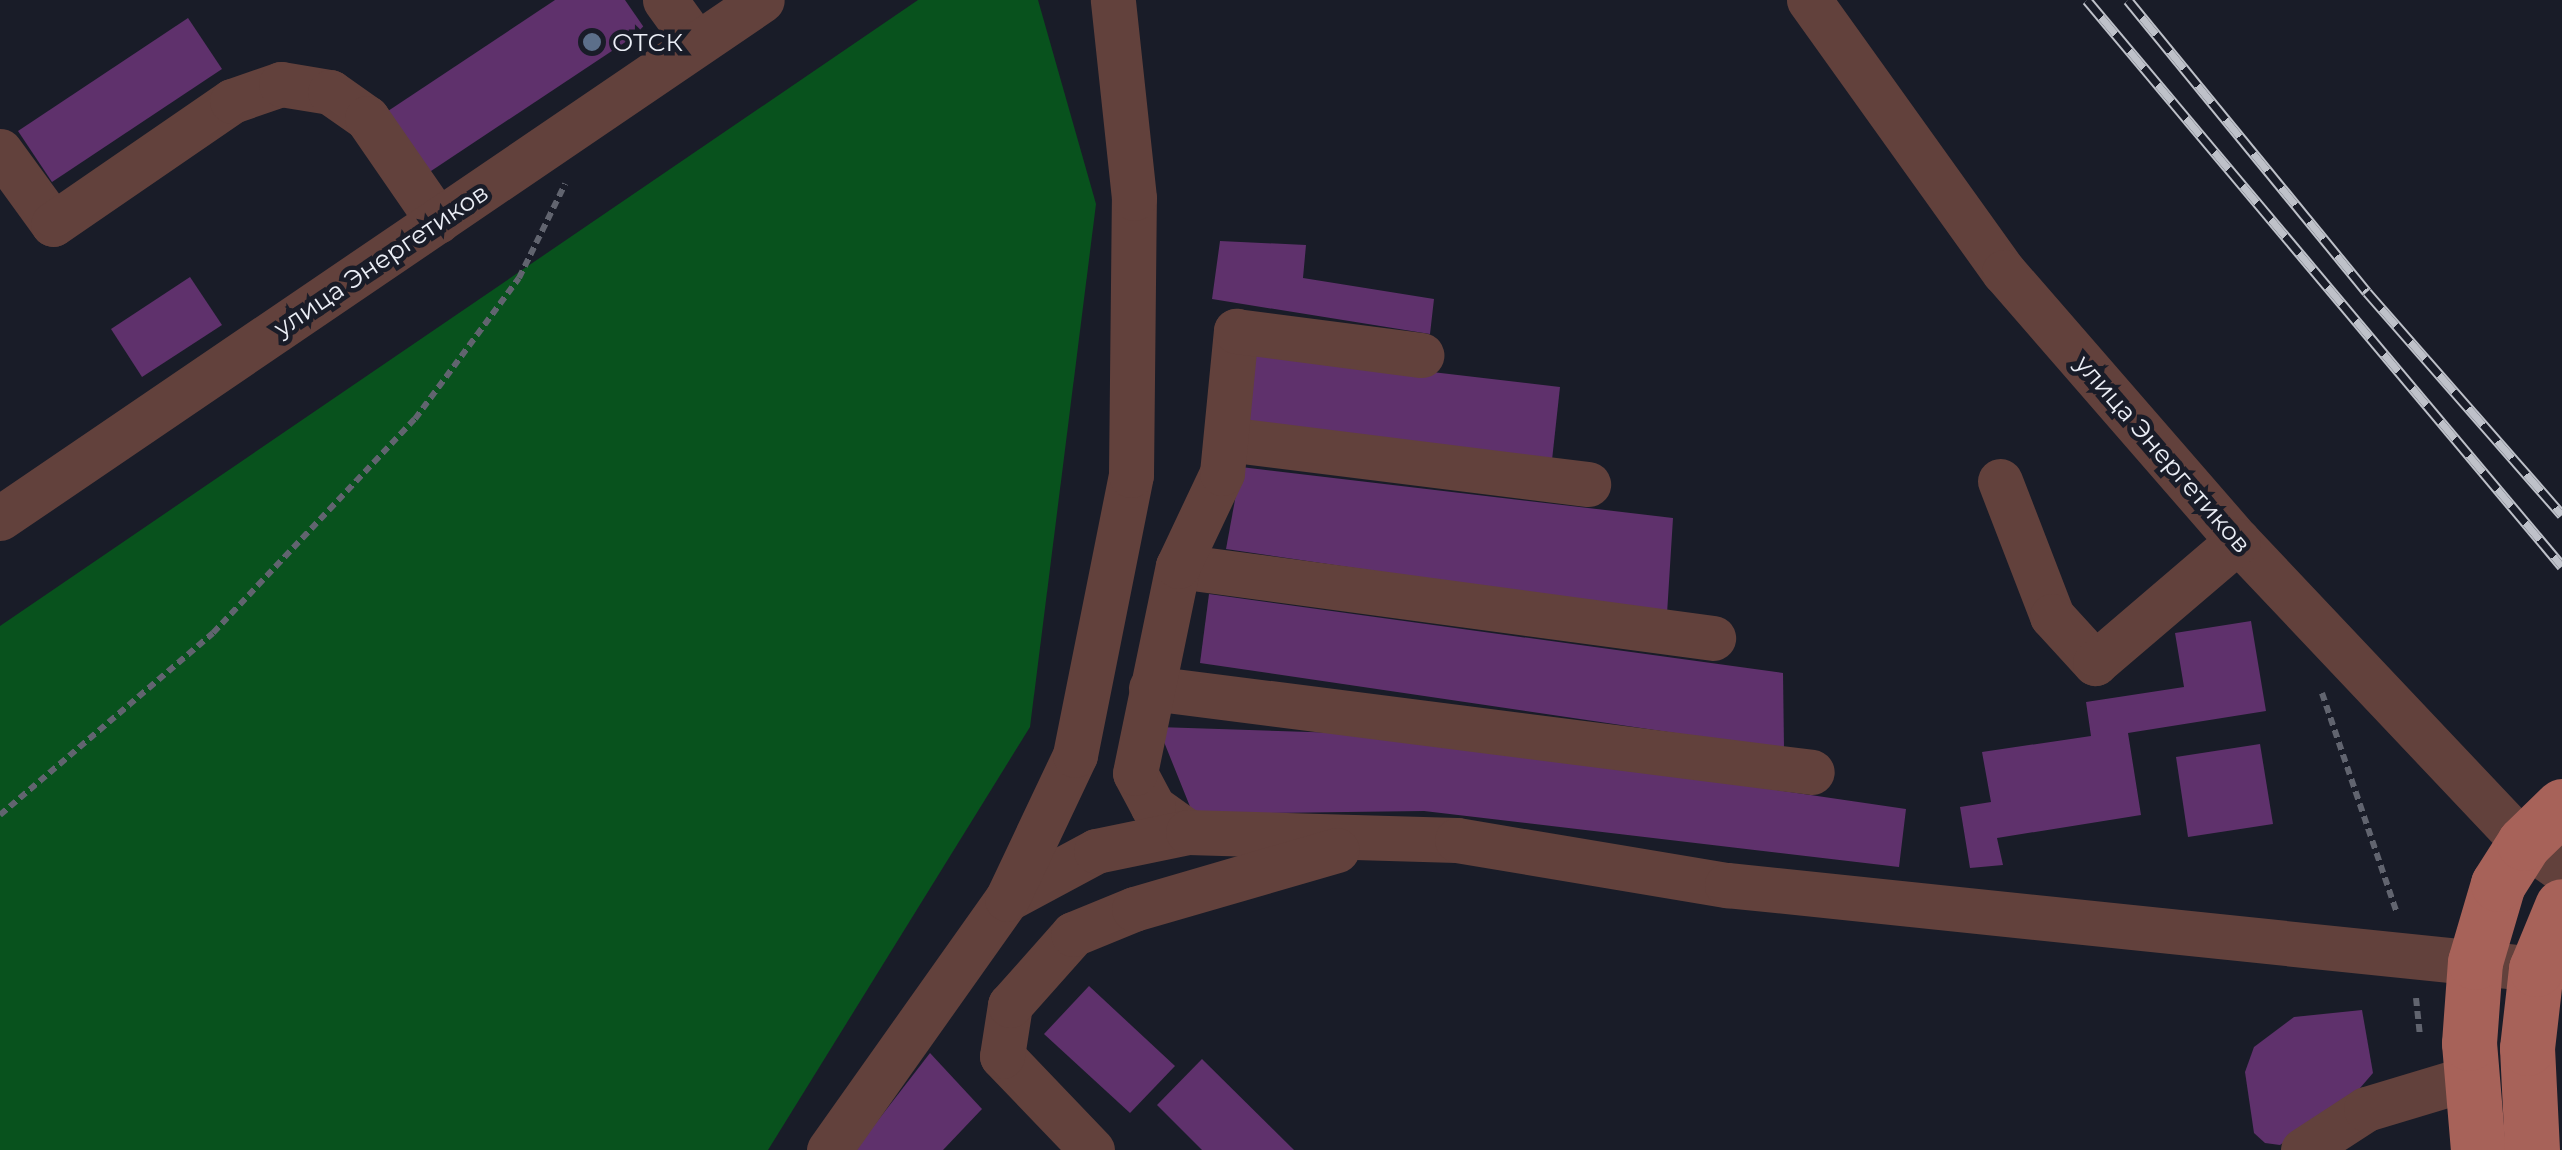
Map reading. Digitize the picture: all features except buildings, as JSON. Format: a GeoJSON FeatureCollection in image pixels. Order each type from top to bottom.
{"type":"FeatureCollection","features":[{"type":"Feature","properties":{"kind":"main road"},"geometry":{"type":"LineString","coordinates":[[2478,1150],[2449,1082],[2474,962],[2498,884],[2543,857],[2562,806]]}},
{"type":"Feature","properties":{"kind":"main road"},"geometry":{"type":"LineString","coordinates":[[2532,1150],[2527,1048],[2536,969],[2562,906]]}},
{"type":"Feature","properties":{"kind":"street"},"geometry":{"type":"LineString","coordinates":[[665,0],[696,43]]}},
{"type":"Feature","properties":{"kind":"street","name":"улица Энергетиков"},"geometry":{"type":"LineString","coordinates":[[0,518],[762,0]]}},
{"type":"Feature","properties":{"kind":"street"},"geometry":{"type":"LineString","coordinates":[[830,1150],[1007,899],[1075,755],[1131,476],[1134,198],[1113,0]]}},
{"type":"Feature","properties":{"kind":"street","name":"улица Энергетиков"},"geometry":{"type":"LineString","coordinates":[[1809,0],[2004,272],[2238,541],[2543,857]]}},
{"type":"Feature","properties":{"kind":"street"},"geometry":{"type":"LineString","coordinates":[[0,151],[52,224],[232,100],[281,84],[330,92],[366,118],[438,221]]}},
{"type":"Feature","properties":{"kind":"street"},"geometry":{"type":"LineString","coordinates":[[1188,832],[1153,807],[1136,773],[1178,566],[1222,473],[1236,330],[1421,355]]}},
{"type":"Feature","properties":{"kind":"street"},"geometry":{"type":"LineString","coordinates":[[1226,440],[1588,484]]}},
{"type":"Feature","properties":{"kind":"street"},"geometry":{"type":"LineString","coordinates":[[2000,481],[2052,616],[2095,663],[2238,541]]}},
{"type":"Feature","properties":{"kind":"street"},"geometry":{"type":"LineString","coordinates":[[1178,566],[1713,638]]}},
{"type":"Feature","properties":{"kind":"street"},"geometry":{"type":"LineString","coordinates":[[1151,688],[1812,772]]}},
{"type":"Feature","properties":{"kind":"street"},"geometry":{"type":"LineString","coordinates":[[1007,899],[1096,851],[1188,832],[1457,840],[1728,885],[2536,969]]}},
{"type":"Feature","properties":{"kind":"street"},"geometry":{"type":"LineString","coordinates":[[1092,1150],[1002,1056],[1010,1005],[1049,957],[1072,934],[1134,909],[1377,838]]}},
{"type":"Feature","properties":{"kind":"street"},"geometry":{"type":"LineString","coordinates":[[2302,1150],[2366,1108],[2449,1082]]}},
{"type":"Feature","properties":{"kind":"path"},"geometry":{"type":"LineString","coordinates":[[0,815],[213,633],[415,419],[519,278],[574,168]]}},
{"type":"Feature","properties":{"kind":"path"},"geometry":{"type":"LineString","coordinates":[[2318,683],[2410,953],[2449,1082]]}},
{"type":"Feature","properties":{"kind":"green space"},"geometry":{"type":"Polygon","coordinates":[[[918,0],[1038,0],[1096,204],[1030,727],[768,1150],[0,1150],[0,626],[918,0]]]}},
{"type":"Feature","properties":{"kind":"railway"},"geometry":{"type":"LineString","coordinates":[[2087,0],[2562,566]]}},
{"type":"Feature","properties":{"kind":"railway"},"geometry":{"type":"LineString","coordinates":[[2128,0],[2367,292],[2562,515]]}},
{"type":"Feature","properties":{"kind":"place","name":"ОТСК"},"geometry":{"type":"Point","coordinates":[592,42]}}]}
